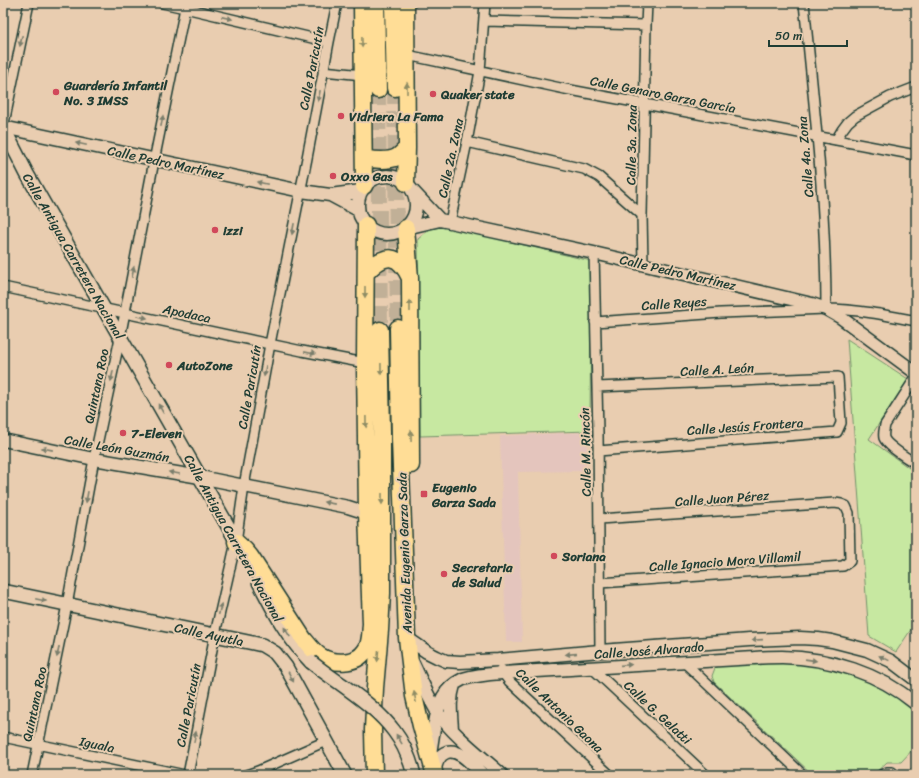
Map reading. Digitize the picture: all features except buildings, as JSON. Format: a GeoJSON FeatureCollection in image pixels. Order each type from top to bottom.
{"type":"FeatureCollection","features":[{"type":"Feature","properties":{"kind":"highway"},"geometry":{"type":"LineString","coordinates":[[362,3],[364,158],[362,189]]}},
{"type":"Feature","properties":{"kind":"highway"},"geometry":{"type":"LineString","coordinates":[[376,3],[378,90]]}},
{"type":"Feature","properties":{"kind":"highway"},"geometry":{"type":"LineString","coordinates":[[393,3],[395,88]]}},
{"type":"Feature","properties":{"kind":"highway"},"geometry":{"type":"LineString","coordinates":[[406,3],[408,186]]}},
{"type":"Feature","properties":{"kind":"highway"},"geometry":{"type":"LineString","coordinates":[[364,158],[388,160],[398,156],[407,148]]}},
{"type":"Feature","properties":{"kind":"highway"},"geometry":{"type":"LineString","coordinates":[[236,542],[250,556],[307,643],[320,656],[329,661],[345,662],[360,657],[365,652],[370,640],[365,363],[366,225]]}},
{"type":"Feature","properties":{"kind":"highway"},"geometry":{"type":"LineString","coordinates":[[404,530],[409,512],[412,456],[410,278],[406,228]]}},
{"type":"Feature","properties":{"kind":"highway"},"geometry":{"type":"LineString","coordinates":[[366,273],[375,263],[380,260],[391,259],[403,264],[410,278]]}},
{"type":"Feature","properties":{"kind":"highway","name":"Avenida Eugenio Garza Sada"},"geometry":{"type":"LineString","coordinates":[[398,328],[407,645],[414,696],[435,774]]}},
{"type":"Feature","properties":{"kind":"highway","name":"Avenida Eugenio Garza Sada"},"geometry":{"type":"LineString","coordinates":[[374,775],[373,730],[382,593],[380,330]]}},
{"type":"Feature","properties":{"kind":"highway"},"geometry":{"type":"LineString","coordinates":[[367,517],[382,558]]}},
{"type":"Feature","properties":{"kind":"highway"},"geometry":{"type":"LineString","coordinates":[[370,610],[382,593]]}},
{"type":"Feature","properties":{"kind":"main road","name":"Calle Antigua Carretera Nacional"},"geometry":{"type":"LineString","coordinates":[[3,127],[24,168],[287,633],[311,662],[366,702],[388,723],[402,742],[414,775]]}},
{"type":"Feature","properties":{"kind":"main road"},"geometry":{"type":"LineString","coordinates":[[3,150],[5,150],[31,196],[43,201]]}},
{"type":"Feature","properties":{"kind":"main road","name":"Calle Ayutla"},"geometry":{"type":"LineString","coordinates":[[3,591],[262,645],[275,653],[286,667],[345,775]]}},
{"type":"Feature","properties":{"kind":"street"},"geometry":{"type":"LineString","coordinates":[[3,127],[29,3]]}},
{"type":"Feature","properties":{"kind":"street"},"geometry":{"type":"LineString","coordinates":[[162,3],[185,5],[329,42]]}},
{"type":"Feature","properties":{"kind":"street","name":"Calle Paricutín"},"geometry":{"type":"LineString","coordinates":[[187,775],[214,634],[236,542],[244,486],[270,344],[337,3]]}},
{"type":"Feature","properties":{"kind":"street","name":"Calle 2a. Zona"},"geometry":{"type":"LineString","coordinates":[[445,221],[467,142],[480,71],[485,3]]}},
{"type":"Feature","properties":{"kind":"street","name":"Calle 3a. Zona"},"geometry":{"type":"LineString","coordinates":[[643,264],[642,215],[647,3]]}},
{"type":"Feature","properties":{"kind":"street","name":"Calle 4a. Zona"},"geometry":{"type":"LineString","coordinates":[[804,3],[817,137],[826,274],[826,309]]}},
{"type":"Feature","properties":{"kind":"street","name":"Quintana Roo"},"geometry":{"type":"LineString","coordinates":[[32,775],[185,5]]}},
{"type":"Feature","properties":{"kind":"street"},"geometry":{"type":"LineString","coordinates":[[484,21],[646,25]]}},
{"type":"Feature","properties":{"kind":"street","name":"Calle Genaro Garza García"},"geometry":{"type":"LineString","coordinates":[[407,55],[644,104],[916,155]]}},
{"type":"Feature","properties":{"kind":"street"},"geometry":{"type":"LineString","coordinates":[[323,71],[363,74]]}},
{"type":"Feature","properties":{"kind":"street"},"geometry":{"type":"LineString","coordinates":[[836,140],[845,126],[855,116],[890,97],[916,87]]}},
{"type":"Feature","properties":{"kind":"street","name":"Calle Pedro Martínez"},"geometry":{"type":"LineString","coordinates":[[3,127],[301,191],[330,195],[362,189]]}},
{"type":"Feature","properties":{"kind":"street"},"geometry":{"type":"LineString","coordinates":[[467,142],[584,169],[600,177],[642,215]]}},
{"type":"Feature","properties":{"kind":"street"},"geometry":{"type":"LineString","coordinates":[[408,186],[415,201],[415,210],[406,228],[388,234],[380,233],[372,230],[360,218],[358,200],[362,189],[373,180],[382,176],[399,179],[408,186],[445,221]]}},
{"type":"Feature","properties":{"kind":"street","name":"Calle Pedro Martínez"},"geometry":{"type":"LineString","coordinates":[[330,195],[358,210]]}},
{"type":"Feature","properties":{"kind":"street","name":"Calle Pedro Martínez"},"geometry":{"type":"LineString","coordinates":[[406,228],[445,221],[643,264],[812,304],[826,309],[855,310],[916,321]]}},
{"type":"Feature","properties":{"kind":"street","name":"Calle M. Rincón"},"geometry":{"type":"LineString","coordinates":[[594,253],[600,651]]}},
{"type":"Feature","properties":{"kind":"street","name":"Apodaca"},"geometry":{"type":"LineString","coordinates":[[3,287],[365,363]]}},
{"type":"Feature","properties":{"kind":"street"},"geometry":{"type":"LineString","coordinates":[[826,309],[851,325],[916,373]]}},
{"type":"Feature","properties":{"kind":"street","name":"Calle Reyes"},"geometry":{"type":"LineString","coordinates":[[595,322],[720,312],[826,309]]}},
{"type":"Feature","properties":{"kind":"street","name":"Calle A. León"},"geometry":{"type":"LineString","coordinates":[[597,388],[838,377]]}},
{"type":"Feature","properties":{"kind":"street","name":"Calle Jesús Frontera"},"geometry":{"type":"LineString","coordinates":[[598,451],[837,432],[841,423],[838,377]]}},
{"type":"Feature","properties":{"kind":"street"},"geometry":{"type":"LineString","coordinates":[[916,377],[885,425],[883,432],[884,439],[889,444],[916,464]]}},
{"type":"Feature","properties":{"kind":"street","name":"Calle León Guzmán"},"geometry":{"type":"LineString","coordinates":[[3,440],[94,459],[200,477],[348,507],[367,517]]}},
{"type":"Feature","properties":{"kind":"street","name":"Calle Juan Pérez"},"geometry":{"type":"LineString","coordinates":[[599,520],[835,503],[846,506],[849,513],[850,561]]}},
{"type":"Feature","properties":{"kind":"street","name":"Calle Ignacio Mora Villamil"},"geometry":{"type":"LineString","coordinates":[[600,583],[843,566],[850,561]]}},
{"type":"Feature","properties":{"kind":"street","name":"Calle José Alvarado"},"geometry":{"type":"LineString","coordinates":[[407,645],[446,661],[460,662],[800,638],[832,641],[876,654],[891,661],[916,680]]}},
{"type":"Feature","properties":{"kind":"street"},"geometry":{"type":"LineString","coordinates":[[407,645],[432,703],[438,712],[452,729],[502,775]]}},
{"type":"Feature","properties":{"kind":"street"},"geometry":{"type":"LineString","coordinates":[[645,648],[646,664]]}},
{"type":"Feature","properties":{"kind":"street","name":"Calle José Alvarado"},"geometry":{"type":"LineString","coordinates":[[430,756],[438,712],[443,696],[455,683],[474,676],[646,664],[781,657],[815,660],[836,664],[860,672],[893,688],[916,704]]}},
{"type":"Feature","properties":{"kind":"street","name":"Calle Antonio Gaona"},"geometry":{"type":"LineString","coordinates":[[498,660],[503,673],[509,681],[610,775]]}},
{"type":"Feature","properties":{"kind":"street"},"geometry":{"type":"LineString","coordinates":[[684,662],[803,775]]}},
{"type":"Feature","properties":{"kind":"street","name":"Calle G. Gelatti"},"geometry":{"type":"LineString","coordinates":[[592,668],[706,775]]}},
{"type":"Feature","properties":{"kind":"street"},"geometry":{"type":"LineString","coordinates":[[452,729],[450,705],[451,694],[455,683]]}},
{"type":"Feature","properties":{"kind":"street","name":"Iguala"},"geometry":{"type":"LineString","coordinates":[[3,737],[187,775]]}},
{"type":"Feature","properties":{"kind":"street"},"geometry":{"type":"LineString","coordinates":[[246,775],[326,741]]}},
{"type":"Feature","properties":{"kind":"street"},"geometry":{"type":"LineString","coordinates":[[435,774],[436,764],[441,756],[445,753],[454,751],[461,755],[482,775]]}},
{"type":"Feature","properties":{"kind":"street"},"geometry":{"type":"LineString","coordinates":[[881,775],[887,772],[894,774]]}},
{"type":"Feature","properties":{"kind":"shaded area"},"geometry":{"type":"Polygon","coordinates":[[[588,432],[586,471],[518,472],[522,642],[506,642],[500,436],[588,432]]]}},
{"type":"Feature","properties":{"kind":"green space"},"geometry":{"type":"Polygon","coordinates":[[[436,224],[591,261],[590,431],[420,436],[418,239],[436,224]]]}},
{"type":"Feature","properties":{"kind":"green space"},"geometry":{"type":"Polygon","coordinates":[[[847,339],[908,379],[869,439],[916,473],[916,622],[896,652],[869,636],[847,339]]]}},
{"type":"Feature","properties":{"kind":"green space"},"geometry":{"type":"Polygon","coordinates":[[[781,662],[835,670],[862,679],[890,692],[916,711],[916,746],[901,762],[887,762],[873,775],[813,775],[714,682],[712,676],[715,668],[725,664],[781,662]]]}},
{"type":"Feature","properties":{"kind":"tunnel"},"geometry":{"type":"LineString","coordinates":[[395,88],[398,328]]}},
{"type":"Feature","properties":{"kind":"tunnel"},"geometry":{"type":"LineString","coordinates":[[378,90],[380,330]]}},
{"type":"Feature","properties":{"kind":"place","name":"Guardería Infantil No. 3 IMSS"},"geometry":{"type":"Point","coordinates":[56,92]}},
{"type":"Feature","properties":{"kind":"place","name":"Quaker state"},"geometry":{"type":"Point","coordinates":[433,94]}},
{"type":"Feature","properties":{"kind":"place","name":"Vidriera La Fama"},"geometry":{"type":"Point","coordinates":[341,116]}},
{"type":"Feature","properties":{"kind":"place","name":"Oxxo Gas"},"geometry":{"type":"Point","coordinates":[333,176]}},
{"type":"Feature","properties":{"kind":"place","name":"izzi"},"geometry":{"type":"Point","coordinates":[215,230]}},
{"type":"Feature","properties":{"kind":"place","name":"AutoZone"},"geometry":{"type":"Point","coordinates":[169,365]}},
{"type":"Feature","properties":{"kind":"place","name":"7-Eleven"},"geometry":{"type":"Point","coordinates":[123,433]}},
{"type":"Feature","properties":{"kind":"place","name":"Eugenio Garza Sada"},"geometry":{"type":"Point","coordinates":[424,494]}},
{"type":"Feature","properties":{"kind":"place","name":"Soriana"},"geometry":{"type":"Point","coordinates":[554,556]}},
{"type":"Feature","properties":{"kind":"place","name":"Secretaria de Salud"},"geometry":{"type":"Point","coordinates":[444,574]}}]}
